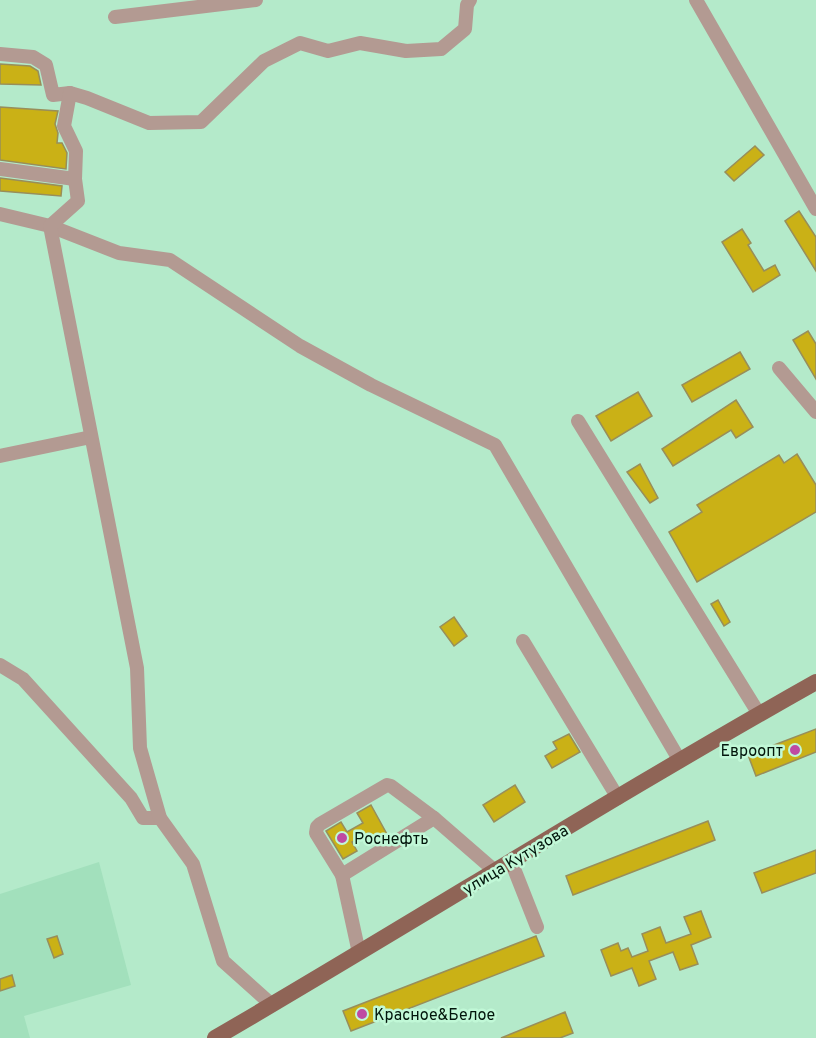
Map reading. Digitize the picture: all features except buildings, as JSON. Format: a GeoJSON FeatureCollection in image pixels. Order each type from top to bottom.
{"type":"FeatureCollection","features":[{"type":"Feature","properties":{"kind":"main road","name":"улица Кутузова"},"geometry":{"type":"LineString","coordinates":[[215,1038],[816,682]]}},
{"type":"Feature","properties":{"kind":"street"},"geometry":{"type":"LineString","coordinates":[[115,17],[256,0]]}},
{"type":"Feature","properties":{"kind":"street"},"geometry":{"type":"LineString","coordinates":[[0,54],[33,57],[46,65],[52,95],[70,93],[149,123],[201,122],[264,61],[300,43],[328,51],[360,43],[406,51],[441,49],[465,29],[467,5],[470,0]]}},
{"type":"Feature","properties":{"kind":"street"},"geometry":{"type":"LineString","coordinates":[[696,0],[816,209]]}},
{"type":"Feature","properties":{"kind":"street"},"geometry":{"type":"LineString","coordinates":[[50,226],[78,201],[75,179],[76,151],[64,126],[70,93]]}},
{"type":"Feature","properties":{"kind":"street"},"geometry":{"type":"LineString","coordinates":[[0,168],[75,179]]}},
{"type":"Feature","properties":{"kind":"street"},"geometry":{"type":"LineString","coordinates":[[0,214],[50,226],[119,253],[170,260],[300,346],[371,385],[495,445],[680,761]]}},
{"type":"Feature","properties":{"kind":"street"},"geometry":{"type":"LineString","coordinates":[[50,226],[137,668],[140,748],[160,818],[193,864],[223,961],[272,1005]]}},
{"type":"Feature","properties":{"kind":"street"},"geometry":{"type":"LineString","coordinates":[[779,368],[816,412]]}},
{"type":"Feature","properties":{"kind":"street"},"geometry":{"type":"LineString","coordinates":[[578,421],[759,714]]}},
{"type":"Feature","properties":{"kind":"street"},"geometry":{"type":"LineString","coordinates":[[0,456],[91,437]]}},
{"type":"Feature","properties":{"kind":"street"},"geometry":{"type":"LineString","coordinates":[[523,642],[618,798]]}},
{"type":"Feature","properties":{"kind":"street"},"geometry":{"type":"LineString","coordinates":[[0,666],[23,679],[131,798],[143,818],[160,818]]}},
{"type":"Feature","properties":{"kind":"street"},"geometry":{"type":"LineString","coordinates":[[359,953],[342,875],[316,833],[320,824],[387,785],[391,786],[434,818],[495,871]]}},
{"type":"Feature","properties":{"kind":"street"},"geometry":{"type":"LineString","coordinates":[[342,875],[434,818]]}},
{"type":"Feature","properties":{"kind":"street"},"geometry":{"type":"LineString","coordinates":[[511,861],[537,927]]}},
{"type":"Feature","properties":{"kind":"shaded area"},"geometry":{"type":"Polygon","coordinates":[[[99,862],[131,985],[24,1016],[30,1038],[0,1038],[0,894],[99,862]]]}},
{"type":"Feature","properties":{"kind":"place","name":"Евроопт"},"geometry":{"type":"Point","coordinates":[795,750]}},
{"type":"Feature","properties":{"kind":"place","name":"Роснефть"},"geometry":{"type":"Point","coordinates":[342,838]}},
{"type":"Feature","properties":{"kind":"place","name":"Красное&Белое"},"geometry":{"type":"Point","coordinates":[362,1014]}}]}
